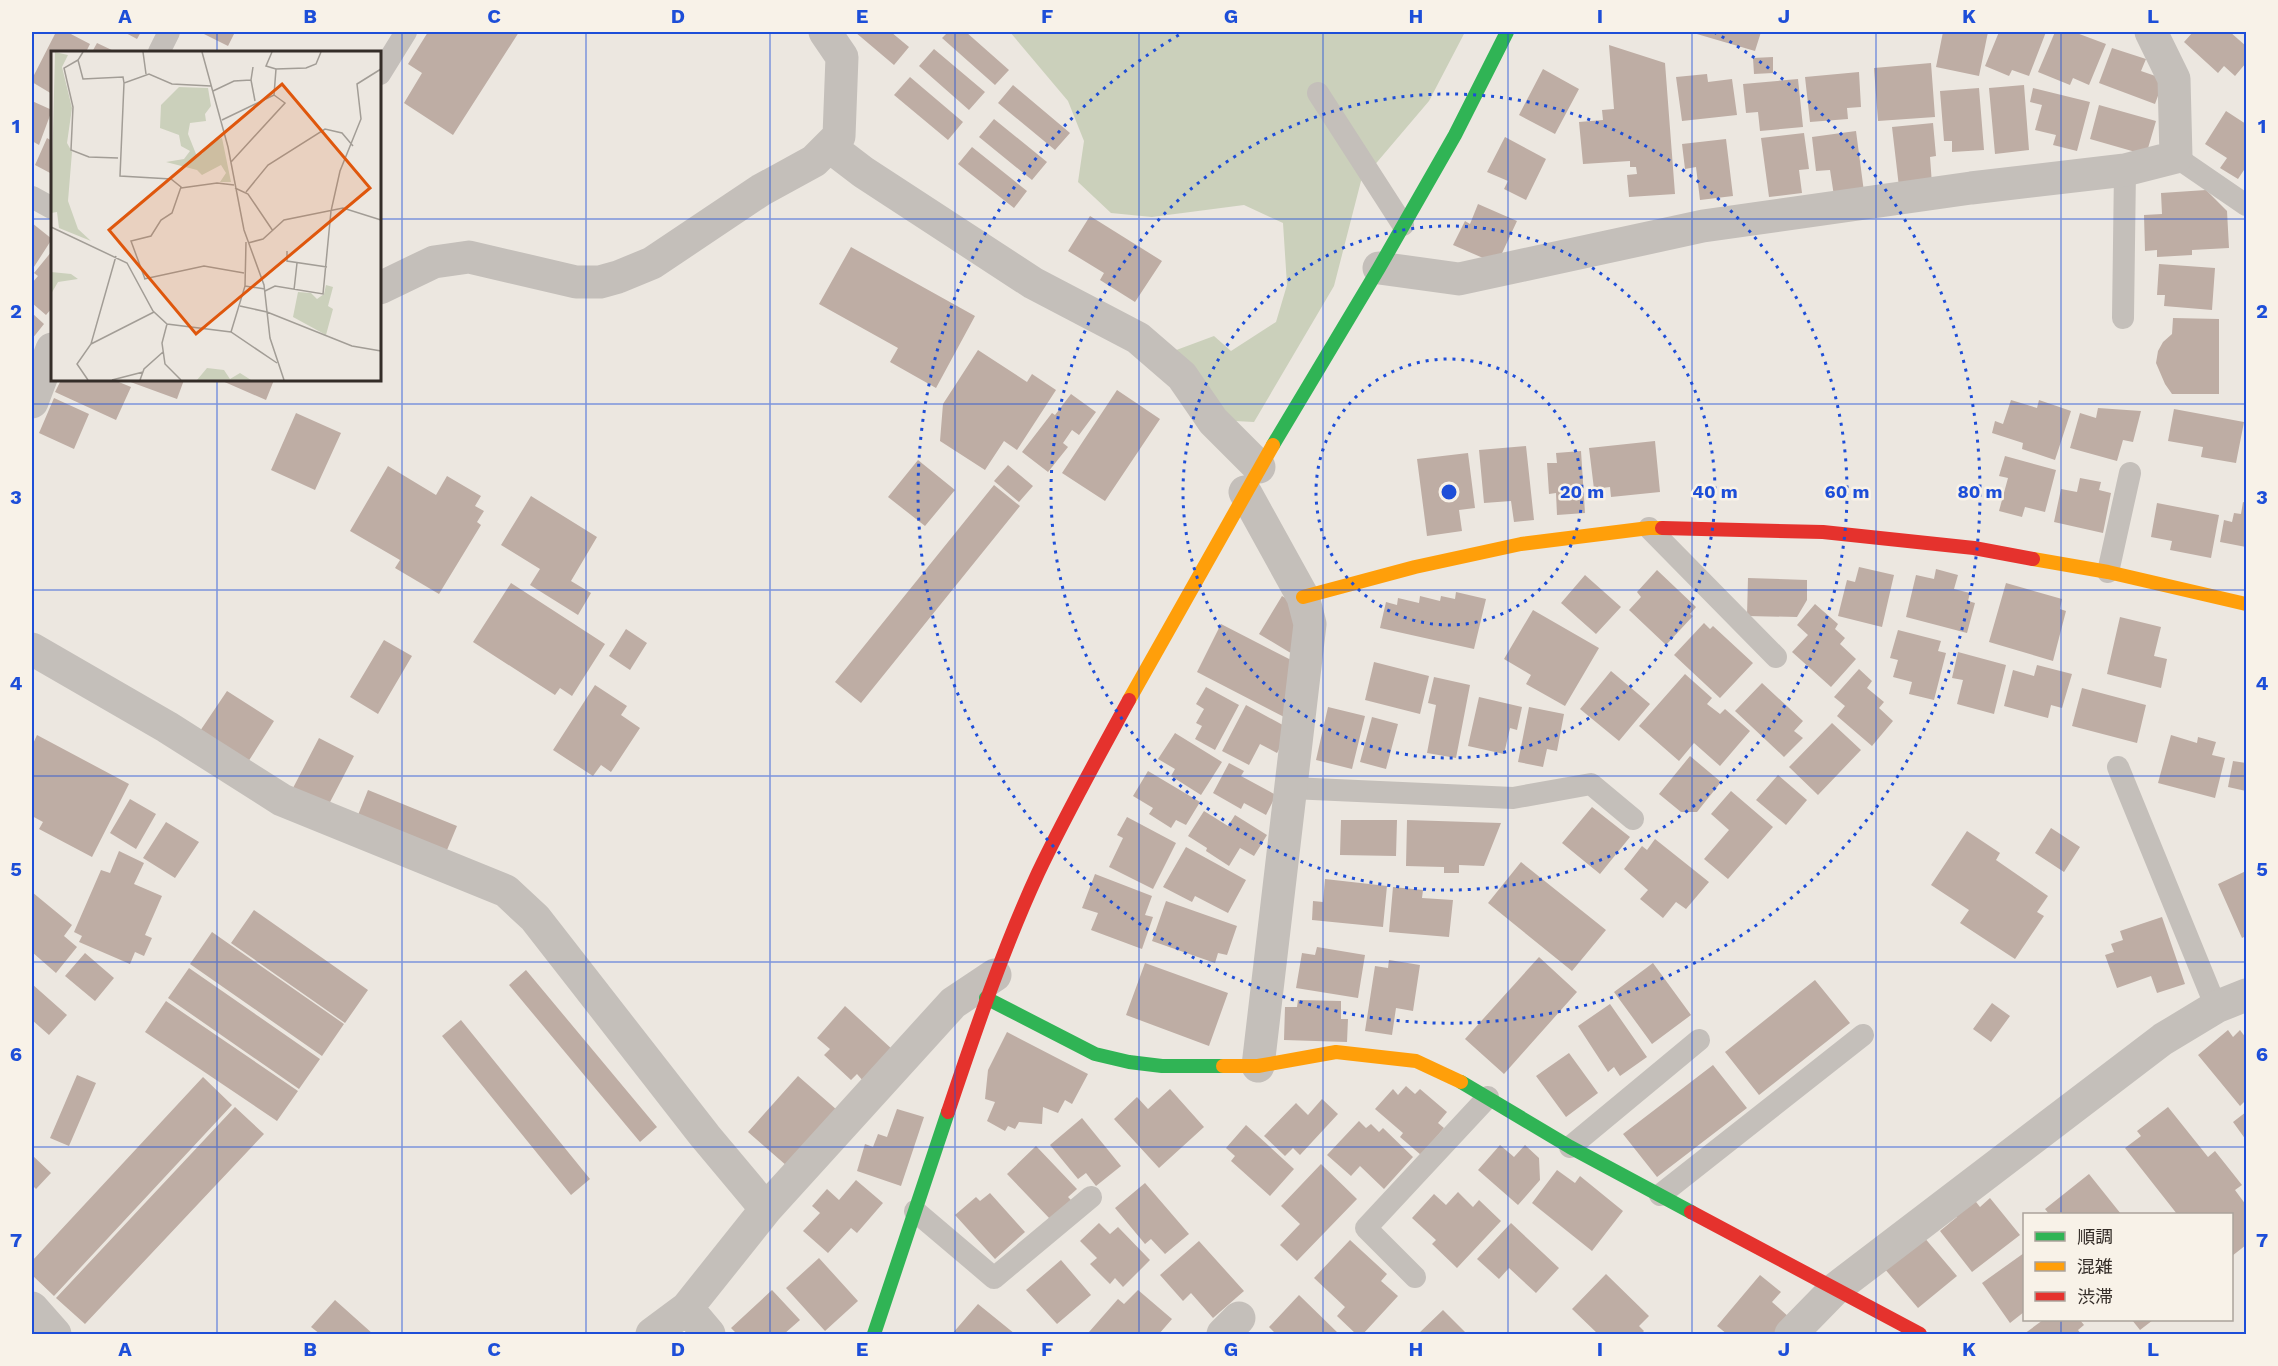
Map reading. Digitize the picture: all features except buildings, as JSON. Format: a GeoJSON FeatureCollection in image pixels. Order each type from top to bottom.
{"type":"FeatureCollection","features":[{"type":"Feature","properties":{"kind":"street"},"geometry":{"type":"LineString","coordinates":[[381,288],[434,262],[469,257],[576,282],[600,282],[652,263],[761,190],[814,161],[839,136],[842,57],[825,32]]}},
{"type":"Feature","properties":{"kind":"street"},"geometry":{"type":"LineString","coordinates":[[874,1335],[990,986],[1037,875],[1077,796],[1252,479],[1379,268],[1455,135],[1507,32]]}},
{"type":"Feature","properties":{"kind":"street"},"geometry":{"type":"LineString","coordinates":[[1379,268],[1459,279],[1702,226],[1971,188],[2125,170],[2176,157],[2174,79],[2151,32]]}},
{"type":"Feature","properties":{"kind":"street"},"geometry":{"type":"LineString","coordinates":[[829,146],[862,172],[1033,283],[1138,338],[1182,376],[1252,479],[1303,597],[1310,624],[1258,1066]]}},
{"type":"Feature","properties":{"kind":"street"},"geometry":{"type":"LineString","coordinates":[[32,402],[51,352]]}},
{"type":"Feature","properties":{"kind":"street"},"geometry":{"type":"LineString","coordinates":[[1303,597],[1415,567],[1521,544],[1649,528],[1823,532],[1974,548],[2108,572],[2247,604]]}},
{"type":"Feature","properties":{"kind":"street"},"geometry":{"type":"LineString","coordinates":[[32,649],[167,727],[282,800],[506,891],[535,918],[705,1136],[766,1209]]}},
{"type":"Feature","properties":{"kind":"street"},"geometry":{"type":"LineString","coordinates":[[990,986],[1095,1054],[1129,1062],[1162,1066],[1258,1066],[1336,1052],[1416,1060],[1473,1088],[1570,1147],[1920,1335]]}},
{"type":"Feature","properties":{"kind":"street"},"geometry":{"type":"LineString","coordinates":[[652,1335],[687,1308],[766,1209],[953,1003],[990,986]]}},
{"type":"Feature","properties":{"kind":"street"},"geometry":{"type":"LineString","coordinates":[[1791,1335],[1834,1289],[2163,1039],[2216,1007],[2247,995]]}},
{"type":"Feature","properties":{"kind":"street"},"geometry":{"type":"LineString","coordinates":[[32,1308],[56,1335]]}},
{"type":"Feature","properties":{"kind":"street"},"geometry":{"type":"LineString","coordinates":[[687,1308],[709,1335]]}},
{"type":"Feature","properties":{"kind":"lane"},"geometry":{"type":"LineString","coordinates":[[160,51],[169,32]]}},
{"type":"Feature","properties":{"kind":"lane"},"geometry":{"type":"LineString","coordinates":[[381,72],[406,32]]}},
{"type":"Feature","properties":{"kind":"lane"},"geometry":{"type":"LineString","coordinates":[[1318,93],[1403,225]]}},
{"type":"Feature","properties":{"kind":"lane"},"geometry":{"type":"LineString","coordinates":[[2176,157],[2247,204]]}},
{"type":"Feature","properties":{"kind":"lane"},"geometry":{"type":"LineString","coordinates":[[2123,318],[2125,170]]}},
{"type":"Feature","properties":{"kind":"lane"},"geometry":{"type":"LineString","coordinates":[[32,198],[51,208]]}},
{"type":"Feature","properties":{"kind":"lane"},"geometry":{"type":"LineString","coordinates":[[2108,572],[2130,473]]}},
{"type":"Feature","properties":{"kind":"lane"},"geometry":{"type":"LineString","coordinates":[[1649,528],[1776,657]]}},
{"type":"Feature","properties":{"kind":"lane"},"geometry":{"type":"LineString","coordinates":[[2118,767],[2216,1007]]}},
{"type":"Feature","properties":{"kind":"lane"},"geometry":{"type":"LineString","coordinates":[[1290,788],[1513,798],[1590,784],[1633,819]]}},
{"type":"Feature","properties":{"kind":"lane"},"geometry":{"type":"LineString","coordinates":[[1660,1195],[1863,1035]]}},
{"type":"Feature","properties":{"kind":"lane"},"geometry":{"type":"LineString","coordinates":[[1570,1147],[1699,1040]]}},
{"type":"Feature","properties":{"kind":"lane"},"geometry":{"type":"LineString","coordinates":[[1415,1276],[1366,1228],[1488,1097]]}},
{"type":"Feature","properties":{"kind":"lane"},"geometry":{"type":"LineString","coordinates":[[915,1211],[993,1278],[1091,1197]]}},
{"type":"Feature","properties":{"kind":"green space"},"geometry":{"type":"Polygon","coordinates":[[[1010,32],[1465,32],[1429,101],[1361,181],[1334,286],[1254,422],[1235,421],[1171,352],[1214,336],[1231,351],[1276,322],[1287,285],[1283,223],[1244,205],[1152,217],[1111,213],[1078,182],[1084,141],[1068,101],[1010,32]]]}},
{"type":"Feature","properties":{"kind":"traffic: fast"},"geometry":{"type":"LineString","coordinates":[[1273,445],[1455,135],[1507,32]]}},
{"type":"Feature","properties":{"kind":"traffic: fast"},"geometry":{"type":"LineString","coordinates":[[986,998],[1095,1054],[1129,1062],[1162,1066],[1223,1066]]}},
{"type":"Feature","properties":{"kind":"traffic: fast"},"geometry":{"type":"LineString","coordinates":[[1461,1082],[1570,1147],[1691,1212]]}},
{"type":"Feature","properties":{"kind":"traffic: fast"},"geometry":{"type":"LineString","coordinates":[[874,1334],[948,1112]]}},
{"type":"Feature","properties":{"kind":"traffic: slow"},"geometry":{"type":"LineString","coordinates":[[1129,700],[1273,445]]}},
{"type":"Feature","properties":{"kind":"traffic: slow"},"geometry":{"type":"LineString","coordinates":[[1303,597],[1415,567],[1521,544],[1662,528]]}},
{"type":"Feature","properties":{"kind":"traffic: slow"},"geometry":{"type":"LineString","coordinates":[[2033,559],[2108,572],[2246,604]]}},
{"type":"Feature","properties":{"kind":"traffic: slow"},"geometry":{"type":"LineString","coordinates":[[1223,1066],[1258,1066],[1336,1052],[1416,1061],[1461,1082]]}},
{"type":"Feature","properties":{"kind":"traffic: jam"},"geometry":{"type":"LineString","coordinates":[[1662,528],[1823,532],[1974,548],[2033,559]]}},
{"type":"Feature","properties":{"kind":"traffic: jam"},"geometry":{"type":"LineString","coordinates":[[948,1112],[990,992],[1025,902],[1082,786],[1129,700]]}},
{"type":"Feature","properties":{"kind":"traffic: jam"},"geometry":{"type":"LineString","coordinates":[[1691,1212],[1920,1334]]}}]}
